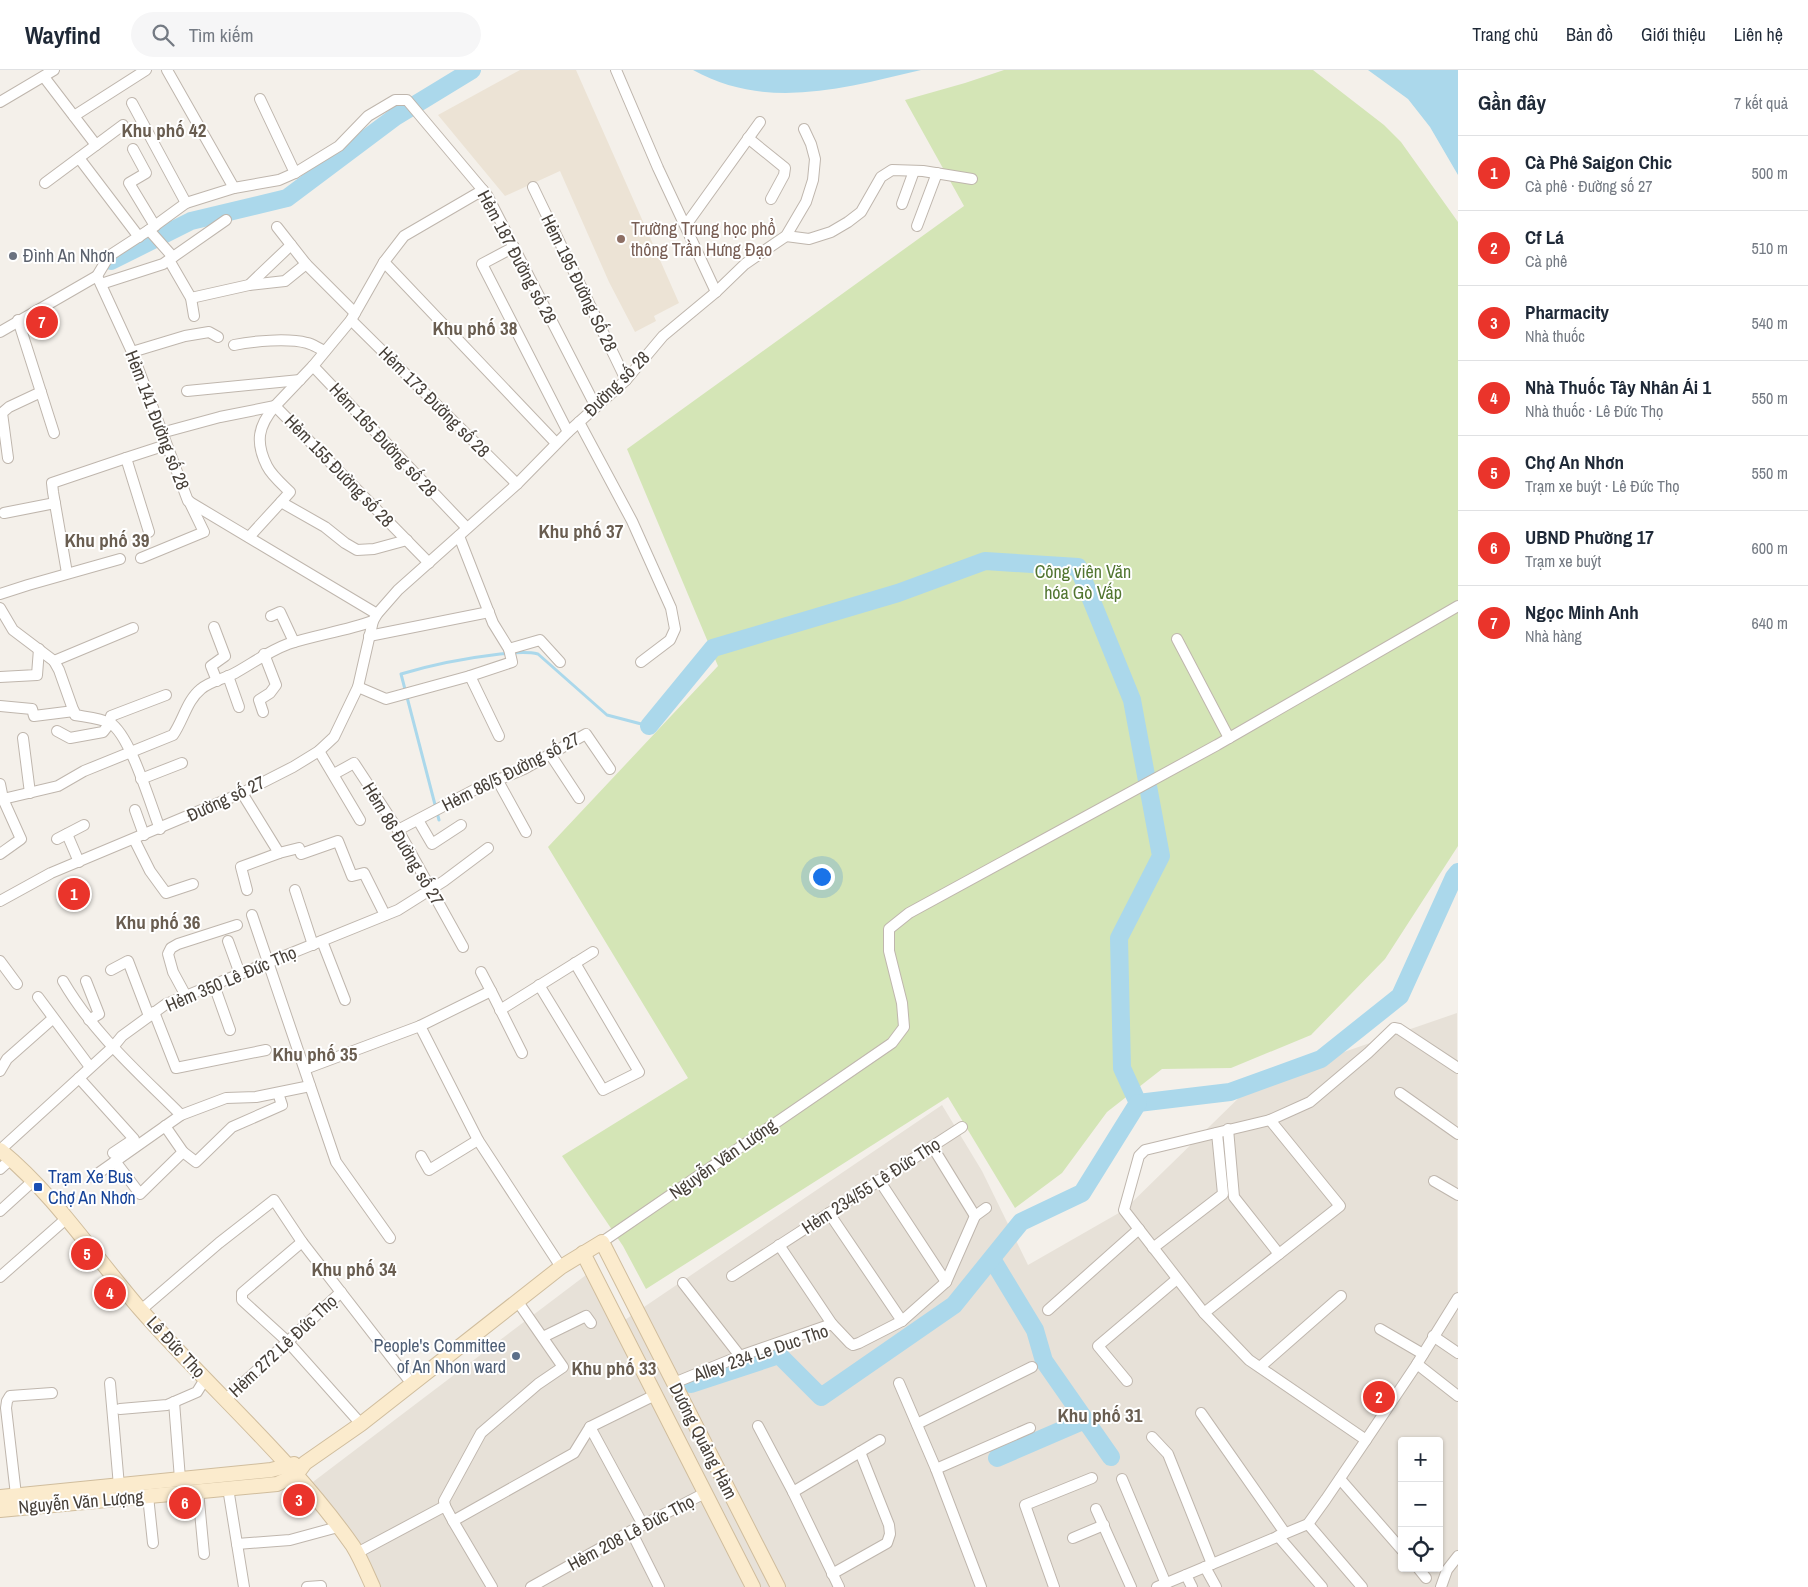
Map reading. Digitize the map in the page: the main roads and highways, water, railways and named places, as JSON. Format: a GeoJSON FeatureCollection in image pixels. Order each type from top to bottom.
{"type":"FeatureCollection","features":[{"type":"Feature","properties":{"kind":"water"},"geometry":{"type":"Polygon","coordinates":[[[693,70],[921,70],[835,89],[777,93],[749,90],[721,83],[693,70]]]}},
{"type":"Feature","properties":{"kind":"water"},"geometry":{"type":"Polygon","coordinates":[[[1368,70],[1458,70],[1458,175],[1430,127],[1408,99],[1368,70]]]}},
{"type":"Feature","properties":{"kind":"waterway"},"geometry":{"type":"LineString","coordinates":[[111,261],[191,221],[287,198],[395,117],[472,70]]}},
{"type":"Feature","properties":{"kind":"waterway"},"geometry":{"type":"LineString","coordinates":[[649,726],[713,648],[898,593],[985,561],[1078,567],[1132,700],[1161,856],[1119,938],[1122,1068],[1138,1103],[1230,1092],[1321,1059],[1400,996],[1454,877],[1458,872]]}},
{"type":"Feature","properties":{"kind":"waterway"},"geometry":{"type":"LineString","coordinates":[[439,820],[401,674],[475,657],[519,652],[538,654],[607,715],[649,726]]}},
{"type":"Feature","properties":{"kind":"waterway"},"geometry":{"type":"LineString","coordinates":[[691,1384],[779,1355],[821,1397],[954,1305],[1021,1222],[1082,1193],[1138,1103]]}},
{"type":"Feature","properties":{"kind":"waterway"},"geometry":{"type":"LineString","coordinates":[[992,1259],[1035,1330],[1044,1361],[1111,1457]]}},
{"type":"Feature","properties":{"kind":"waterway"},"geometry":{"type":"LineString","coordinates":[[997,1458],[1085,1420]]}},
{"type":"Feature","properties":{"kind":"place","name":"Trường Trung học phổ thông Trần Hưng Đạo"},"geometry":{"type":"Point","coordinates":[621,239]}},
{"type":"Feature","properties":{"kind":"place","name":"Đình An Nhơn"},"geometry":{"type":"Point","coordinates":[13,256]}},
{"type":"Feature","properties":{"kind":"place","name":"Ngọc Minh Anh"},"geometry":{"type":"Point","coordinates":[42,322]}},
{"type":"Feature","properties":{"kind":"place","name":"Cà Phê Saigon Chic"},"geometry":{"type":"Point","coordinates":[74,894]}},
{"type":"Feature","properties":{"kind":"place","name":"Trạm Xe Bus Chợ An Nhơn"},"geometry":{"type":"Point","coordinates":[38,1187]}},
{"type":"Feature","properties":{"kind":"place","name":"Chợ An Nhơn"},"geometry":{"type":"Point","coordinates":[87,1254]}},
{"type":"Feature","properties":{"kind":"place","name":"Nhà Thuốc Tây Nhân Ái 1"},"geometry":{"type":"Point","coordinates":[110,1293]}},
{"type":"Feature","properties":{"kind":"place","name":"People's Committee of An Nhon ward"},"geometry":{"type":"Point","coordinates":[516,1356]}},
{"type":"Feature","properties":{"kind":"place","name":"Cf Lá"},"geometry":{"type":"Point","coordinates":[1379,1397]}},
{"type":"Feature","properties":{"kind":"place","name":"Pharmacity"},"geometry":{"type":"Point","coordinates":[299,1500]}},
{"type":"Feature","properties":{"kind":"place","name":"UBND Phường 17"},"geometry":{"type":"Point","coordinates":[185,1503]}},
{"type":"Feature","properties":{"kind":"district","name":"Khu phố 42"},"geometry":{"type":"Point","coordinates":[164,130]}},
{"type":"Feature","properties":{"kind":"district","name":"Khu phố 38"},"geometry":{"type":"Point","coordinates":[475,328]}},
{"type":"Feature","properties":{"kind":"district","name":"Khu phố 37"},"geometry":{"type":"Point","coordinates":[581,531]}},
{"type":"Feature","properties":{"kind":"district","name":"Khu phố 39"},"geometry":{"type":"Point","coordinates":[107,540]}},
{"type":"Feature","properties":{"kind":"district","name":"Khu phố 36"},"geometry":{"type":"Point","coordinates":[158,922]}},
{"type":"Feature","properties":{"kind":"district","name":"Khu phố 35"},"geometry":{"type":"Point","coordinates":[315,1054]}},
{"type":"Feature","properties":{"kind":"district","name":"Khu phố 34"},"geometry":{"type":"Point","coordinates":[354,1269]}},
{"type":"Feature","properties":{"kind":"district","name":"Khu phố 33"},"geometry":{"type":"Point","coordinates":[614,1368]}},
{"type":"Feature","properties":{"kind":"district","name":"Khu phố 31"},"geometry":{"type":"Point","coordinates":[1100,1415]}},
{"type":"Feature","properties":{"kind":"park label","name":"Công viên Văn hóa Gò Vấp"},"geometry":{"type":"Point","coordinates":[1083,582]}}]}
